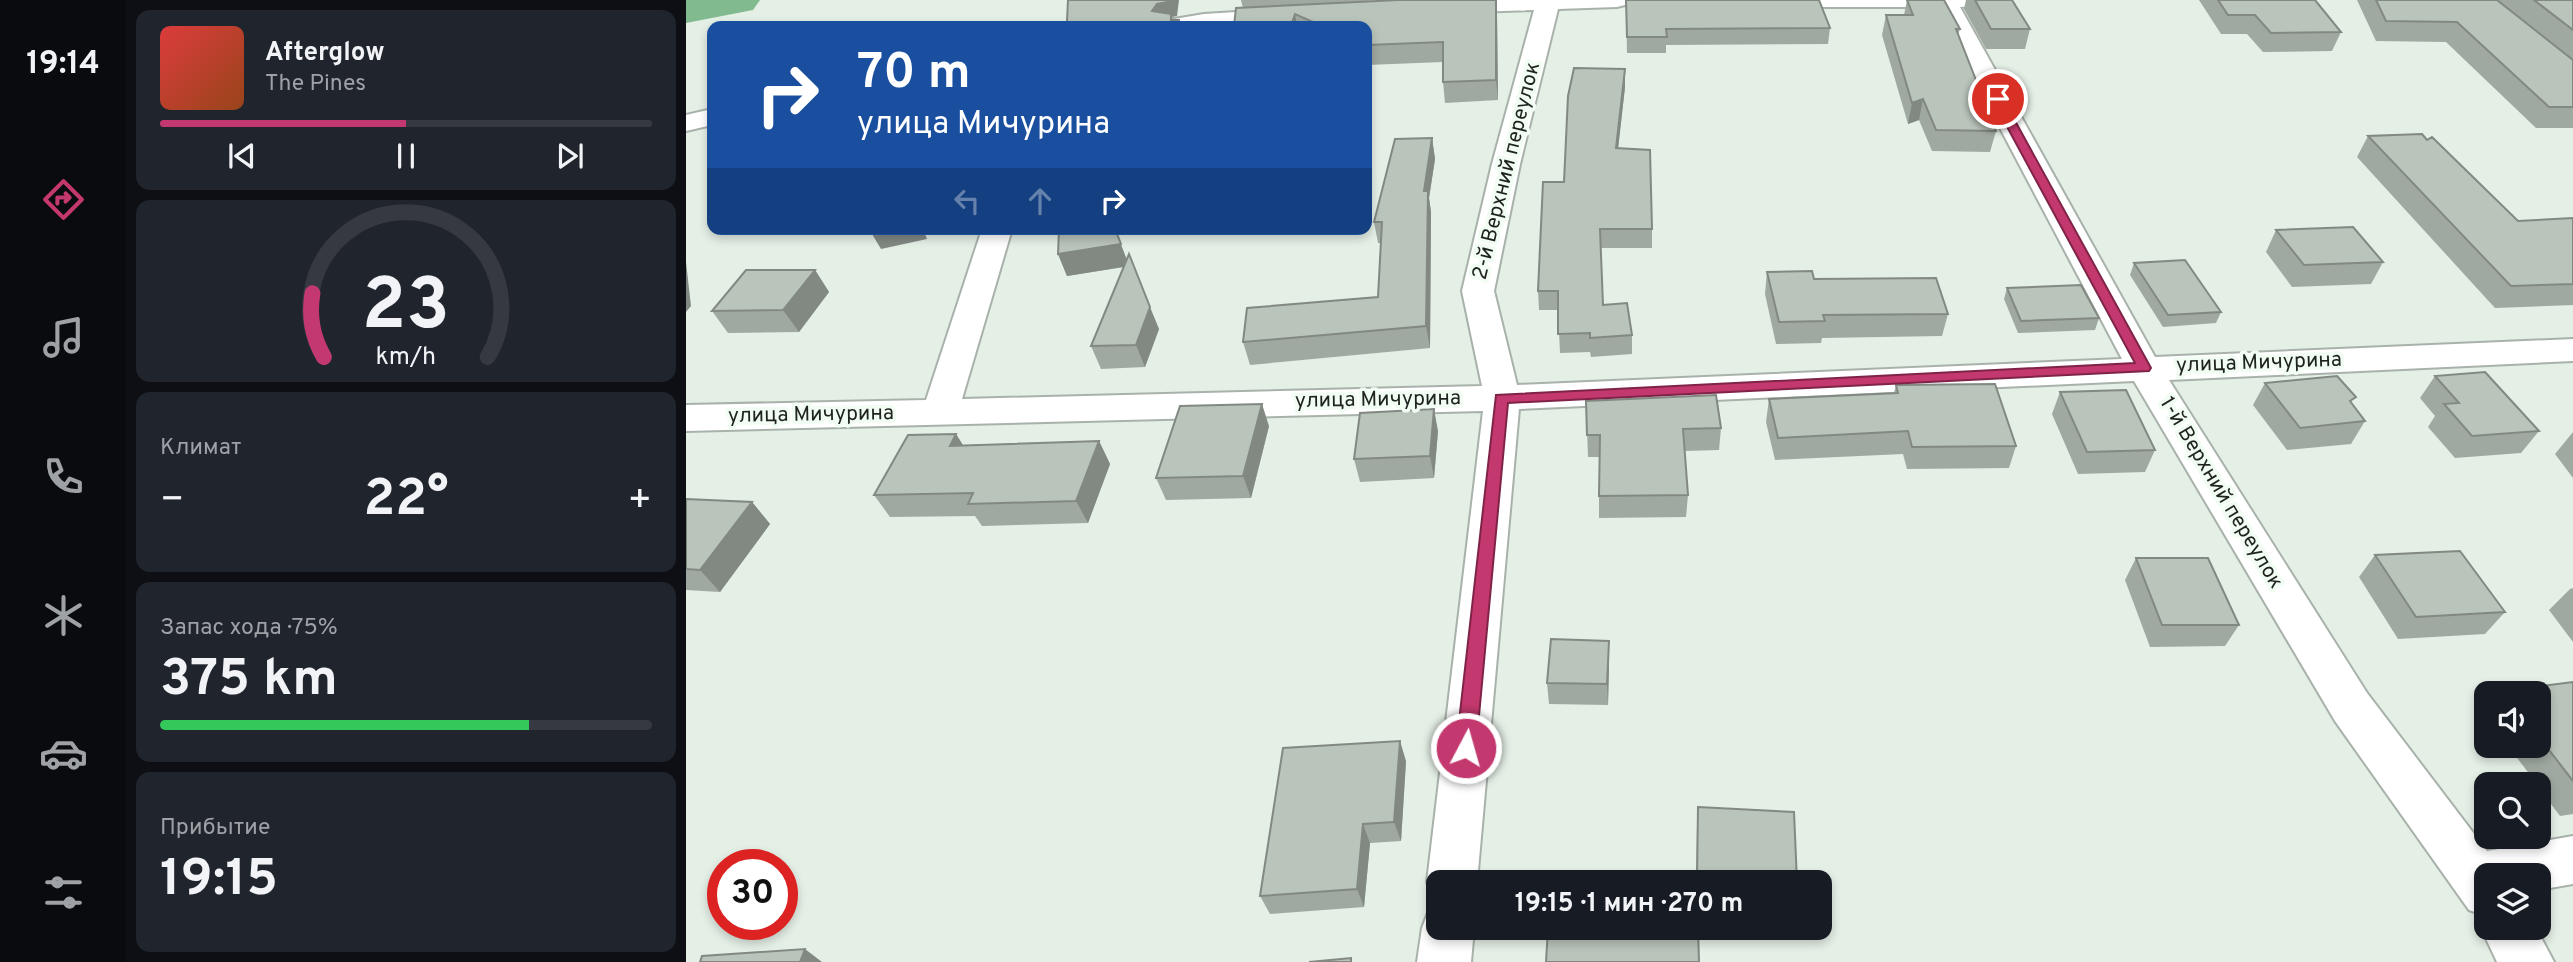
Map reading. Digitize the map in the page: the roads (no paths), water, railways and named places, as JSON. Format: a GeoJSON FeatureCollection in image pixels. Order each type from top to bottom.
{"type":"FeatureCollection","features":[{"type":"Feature","properties":{"kind":"street"},"geometry":{"type":"LineString","coordinates":[[1423,3],[1617,0]]}},
{"type":"Feature","properties":{"kind":"street"},"geometry":{"type":"LineString","coordinates":[[1670,0],[1983,0]]}},
{"type":"Feature","properties":{"kind":"street","name":"1-й Верхний переулок"},"geometry":{"type":"LineString","coordinates":[[1945,1],[2144,368],[2351,707],[2474,866]]}},
{"type":"Feature","properties":{"kind":"street","name":"2-й Верхний переулок"},"geometry":{"type":"LineString","coordinates":[[1453,870],[1502,398],[1478,291],[1506,164],[1548,3]]}},
{"type":"Feature","properties":{"kind":"street"},"geometry":{"type":"LineString","coordinates":[[1183,21],[1206,11],[1314,14]]}},
{"type":"Feature","properties":{"kind":"street"},"geometry":{"type":"LineString","coordinates":[[686,123],[707,118]]}},
{"type":"Feature","properties":{"kind":"street"},"geometry":{"type":"LineString","coordinates":[[940,412],[995,235]]}},
{"type":"Feature","properties":{"kind":"street","name":"улица Мичурина"},"geometry":{"type":"LineString","coordinates":[[686,418],[1502,398],[2573,350]]}},
{"type":"Feature","properties":{"kind":"street"},"geometry":{"type":"LineString","coordinates":[[2551,865],[2573,860]]}},
{"type":"Feature","properties":{"kind":"street"},"geometry":{"type":"LineString","coordinates":[[1444,962],[1447,940]]}},
{"type":"Feature","properties":{"kind":"street"},"geometry":{"type":"LineString","coordinates":[[2514,940],[2527,962]]}},
{"type":"Feature","properties":{"kind":"waterway"},"geometry":{"type":"LineString","coordinates":[[686,9],[736,0]]}}]}
